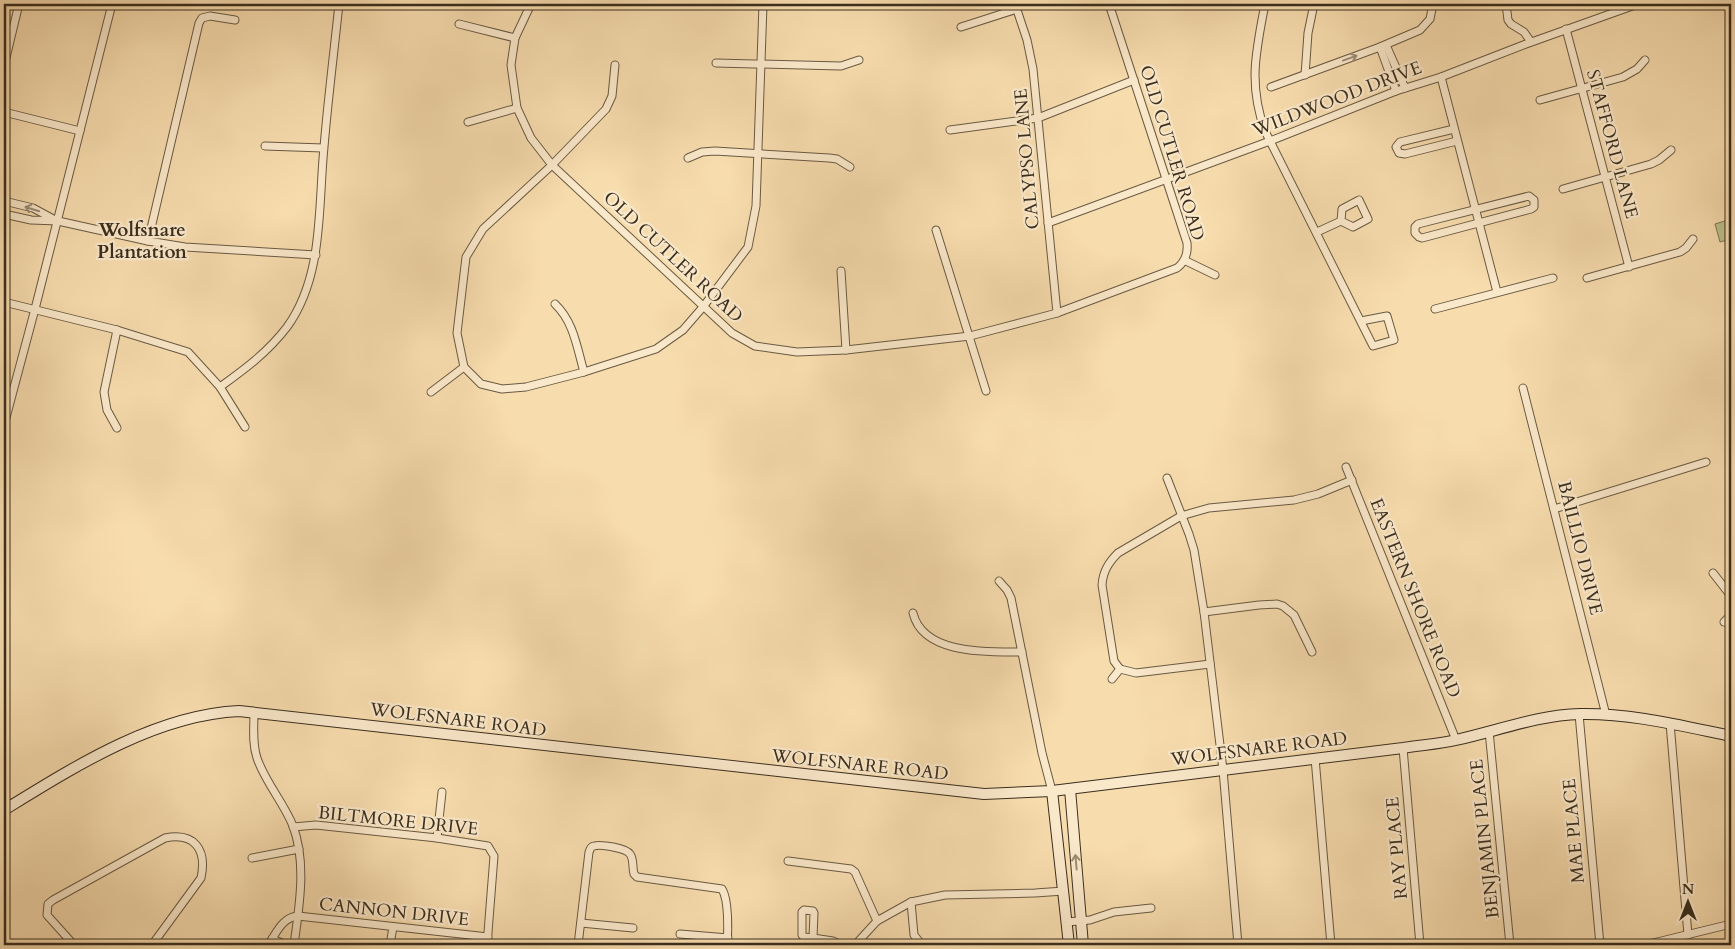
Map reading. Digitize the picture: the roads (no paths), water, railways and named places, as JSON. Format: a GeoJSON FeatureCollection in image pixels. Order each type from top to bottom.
{"type":"FeatureCollection","features":[{"type":"Feature","properties":{"kind":"street"},"geometry":{"type":"LineString","coordinates":[[4,66],[20,4]]}},
{"type":"Feature","properties":{"kind":"street"},"geometry":{"type":"LineString","coordinates":[[4,425],[58,221],[112,4]]}},
{"type":"Feature","properties":{"kind":"street"},"geometry":{"type":"LineString","coordinates":[[220,387],[259,359],[288,326],[306,292],[316,255],[323,148],[339,4]]}},
{"type":"Feature","properties":{"kind":"street","name":"OLD CUTLER ROAD"},"geometry":{"type":"LineString","coordinates":[[531,4],[515,38],[511,65],[517,108],[531,138],[552,165],[732,333],[755,346],[797,352],[846,350],[970,336],[1057,313],[1177,268],[1187,253],[1187,242],[1109,4]]}},
{"type":"Feature","properties":{"kind":"street"},"geometry":{"type":"LineString","coordinates":[[615,65],[612,96],[606,109],[552,165],[483,229],[466,257],[457,333],[464,367],[482,384],[502,388],[526,387],[584,372],[656,349],[683,330],[703,307],[748,247],[756,206],[763,4]]}},
{"type":"Feature","properties":{"kind":"street"},"geometry":{"type":"LineString","coordinates":[[1265,4],[1255,55],[1255,95],[1259,112],[1270,140],[1373,346],[1394,340],[1387,316],[1361,321]]}},
{"type":"Feature","properties":{"kind":"street"},"geometry":{"type":"LineString","coordinates":[[1305,75],[1308,33],[1314,4]]}},
{"type":"Feature","properties":{"kind":"street"},"geometry":{"type":"LineString","coordinates":[[1270,87],[1383,46],[1420,30],[1430,19],[1433,4]]}},
{"type":"Feature","properties":{"kind":"street"},"geometry":{"type":"LineString","coordinates":[[1506,4],[1510,24],[1524,32],[1531,42]]}},
{"type":"Feature","properties":{"kind":"street","name":"WILDWOOD DRIVE"},"geometry":{"type":"LineString","coordinates":[[1048,224],[1396,91],[1441,77],[1566,29],[1638,4]]}},
{"type":"Feature","properties":{"kind":"street"},"geometry":{"type":"LineString","coordinates":[[961,27],[1016,6]]}},
{"type":"Feature","properties":{"kind":"street","name":"CALYPSO LANE"},"geometry":{"type":"LineString","coordinates":[[1016,6],[1032,61],[1057,313]]}},
{"type":"Feature","properties":{"kind":"street"},"geometry":{"type":"LineString","coordinates":[[148,241],[199,23],[202,18],[210,16],[235,20]]}},
{"type":"Feature","properties":{"kind":"street"},"geometry":{"type":"LineString","coordinates":[[459,24],[515,38]]}},
{"type":"Feature","properties":{"kind":"street","name":"STAFFORD LANE"},"geometry":{"type":"LineString","coordinates":[[1566,29],[1629,267]]}},
{"type":"Feature","properties":{"kind":"street"},"geometry":{"type":"LineString","coordinates":[[1383,46],[1405,88]]}},
{"type":"Feature","properties":{"kind":"street"},"geometry":{"type":"LineString","coordinates":[[1383,46],[1396,91]]}},
{"type":"Feature","properties":{"kind":"street"},"geometry":{"type":"LineString","coordinates":[[716,63],[841,66],[859,60]]}},
{"type":"Feature","properties":{"kind":"street"},"geometry":{"type":"LineString","coordinates":[[1540,100],[1623,77],[1637,69],[1645,60]]}},
{"type":"Feature","properties":{"kind":"street"},"geometry":{"type":"LineString","coordinates":[[1441,77],[1497,292]]}},
{"type":"Feature","properties":{"kind":"street"},"geometry":{"type":"LineString","coordinates":[[950,130],[1038,118],[1134,80]]}},
{"type":"Feature","properties":{"kind":"street"},"geometry":{"type":"LineString","coordinates":[[468,122],[517,108]]}},
{"type":"Feature","properties":{"kind":"street"},"geometry":{"type":"LineString","coordinates":[[4,112],[80,132]]}},
{"type":"Feature","properties":{"kind":"street"},"geometry":{"type":"LineString","coordinates":[[1454,129],[1400,142],[1396,147],[1397,151],[1405,154],[1457,140]]}},
{"type":"Feature","properties":{"kind":"street"},"geometry":{"type":"LineString","coordinates":[[265,146],[323,148]]}},
{"type":"Feature","properties":{"kind":"street"},"geometry":{"type":"LineString","coordinates":[[1563,189],[1651,164],[1671,150]]}},
{"type":"Feature","properties":{"kind":"street"},"geometry":{"type":"LineString","coordinates":[[688,158],[702,152],[758,153],[837,159],[850,167]]}},
{"type":"Feature","properties":{"kind":"street"},"geometry":{"type":"LineString","coordinates":[[1529,196],[1534,200],[1535,204],[1531,209],[1422,238],[1415,233],[1418,224],[1475,209],[1529,196]]}},
{"type":"Feature","properties":{"kind":"street"},"geometry":{"type":"LineString","coordinates":[[4,201],[33,208],[58,221]]}},
{"type":"Feature","properties":{"kind":"street"},"geometry":{"type":"LineString","coordinates":[[4,214],[31,220],[58,221],[148,241],[185,247],[316,255]]}},
{"type":"Feature","properties":{"kind":"street"},"geometry":{"type":"LineString","coordinates":[[1317,232],[1341,221]]}},
{"type":"Feature","properties":{"kind":"street"},"geometry":{"type":"LineString","coordinates":[[936,230],[986,391]]}},
{"type":"Feature","properties":{"kind":"street"},"geometry":{"type":"LineString","coordinates":[[1587,278],[1680,252],[1693,239]]}},
{"type":"Feature","properties":{"kind":"street"},"geometry":{"type":"LineString","coordinates":[[1184,260],[1215,275]]}},
{"type":"Feature","properties":{"kind":"street"},"geometry":{"type":"LineString","coordinates":[[841,271],[846,350]]}},
{"type":"Feature","properties":{"kind":"street"},"geometry":{"type":"LineString","coordinates":[[1436,309],[1553,278]]}},
{"type":"Feature","properties":{"kind":"street"},"geometry":{"type":"LineString","coordinates":[[4,302],[117,330],[188,352],[220,387],[244,426]]}},
{"type":"Feature","properties":{"kind":"street"},"geometry":{"type":"LineString","coordinates":[[556,304],[570,324],[584,372]]}},
{"type":"Feature","properties":{"kind":"street"},"geometry":{"type":"LineString","coordinates":[[117,330],[104,392],[107,410],[117,428]]}},
{"type":"Feature","properties":{"kind":"street"},"geometry":{"type":"LineString","coordinates":[[431,392],[464,367]]}},
{"type":"Feature","properties":{"kind":"street","name":"BAILLIO DRIVE"},"geometry":{"type":"LineString","coordinates":[[1523,388],[1606,715]]}},
{"type":"Feature","properties":{"kind":"street"},"geometry":{"type":"LineString","coordinates":[[1554,509],[1706,462]]}},
{"type":"Feature","properties":{"kind":"street","name":"EASTERN SHORE ROAD"},"geometry":{"type":"LineString","coordinates":[[1346,467],[1456,740]]}},
{"type":"Feature","properties":{"kind":"street"},"geometry":{"type":"LineString","coordinates":[[1167,478],[1194,550],[1204,612],[1223,770],[1238,945]]}},
{"type":"Feature","properties":{"kind":"street"},"geometry":{"type":"LineString","coordinates":[[1210,664],[1136,673],[1120,669],[1114,661],[1102,585],[1103,575],[1112,559],[1118,553],[1181,516],[1209,508],[1294,500],[1318,494],[1352,480]]}},
{"type":"Feature","properties":{"kind":"street"},"geometry":{"type":"LineString","coordinates":[[1713,573],[1731,596]]}},
{"type":"Feature","properties":{"kind":"street"},"geometry":{"type":"LineString","coordinates":[[999,581],[1011,598],[1043,760],[1052,791],[1064,886],[1069,945]]}},
{"type":"Feature","properties":{"kind":"street"},"geometry":{"type":"LineString","coordinates":[[1204,612],[1259,604],[1283,606],[1294,615],[1312,652]]}},
{"type":"Feature","properties":{"kind":"street"},"geometry":{"type":"LineString","coordinates":[[913,613],[917,625],[922,632],[938,642],[949,646],[1022,652]]}},
{"type":"Feature","properties":{"kind":"street"},"geometry":{"type":"LineString","coordinates":[[1724,622],[1731,615]]}},
{"type":"Feature","properties":{"kind":"street"},"geometry":{"type":"LineString","coordinates":[[1112,680],[1120,669]]}},
{"type":"Feature","properties":{"kind":"street","name":"WOLFSNARE ROAD"},"geometry":{"type":"LineString","coordinates":[[4,810],[115,746],[186,719],[212,713],[239,711],[984,794],[1052,791],[1404,748],[1456,740],[1535,721],[1579,714],[1606,715],[1670,723],[1731,736]]}},
{"type":"Feature","properties":{"kind":"street"},"geometry":{"type":"LineString","coordinates":[[254,712],[254,746],[257,760],[293,827],[299,849],[301,871],[294,945]]}},
{"type":"Feature","properties":{"kind":"street","name":"MAE PLACE"},"geometry":{"type":"LineString","coordinates":[[1579,714],[1600,945]]}},
{"type":"Feature","properties":{"kind":"street"},"geometry":{"type":"LineString","coordinates":[[1670,723],[1688,935]]}},
{"type":"Feature","properties":{"kind":"street","name":"BENJAMIN PLACE"},"geometry":{"type":"LineString","coordinates":[[1489,731],[1510,945]]}},
{"type":"Feature","properties":{"kind":"street","name":"RAY PLACE"},"geometry":{"type":"LineString","coordinates":[[1404,748],[1420,945]]}},
{"type":"Feature","properties":{"kind":"street"},"geometry":{"type":"LineString","coordinates":[[1315,758],[1331,945]]}},
{"type":"Feature","properties":{"kind":"street"},"geometry":{"type":"LineString","coordinates":[[1070,789],[1083,945]]}},
{"type":"Feature","properties":{"kind":"street"},"geometry":{"type":"LineString","coordinates":[[437,838],[442,792]]}},
{"type":"Feature","properties":{"kind":"street","name":"BILTMORE DRIVE"},"geometry":{"type":"LineString","coordinates":[[293,827],[316,825],[437,838],[488,846],[494,856],[487,945]]}},
{"type":"Feature","properties":{"kind":"street"},"geometry":{"type":"LineString","coordinates":[[74,945],[48,915],[48,904],[165,838],[175,836],[186,837],[197,845],[203,859],[201,878],[152,945]]}},
{"type":"Feature","properties":{"kind":"street"},"geometry":{"type":"LineString","coordinates":[[578,945],[589,852],[590,848],[596,846],[624,849],[628,852],[634,874],[637,876],[722,889],[725,893],[727,941],[680,934]]}},
{"type":"Feature","properties":{"kind":"street"},"geometry":{"type":"LineString","coordinates":[[252,858],[299,849]]}},
{"type":"Feature","properties":{"kind":"street"},"geometry":{"type":"LineString","coordinates":[[788,861],[851,869],[877,921]]}},
{"type":"Feature","properties":{"kind":"street"},"geometry":{"type":"LineString","coordinates":[[855,945],[877,921],[911,902],[945,896],[1035,893],[1064,886],[1077,880]]}},
{"type":"Feature","properties":{"kind":"street"},"geometry":{"type":"LineString","coordinates":[[911,902],[914,935],[922,945]]}},
{"type":"Feature","properties":{"kind":"street"},"geometry":{"type":"LineString","coordinates":[[1067,922],[1090,920],[1114,912],[1151,908]]}},
{"type":"Feature","properties":{"kind":"street"},"geometry":{"type":"LineString","coordinates":[[268,945],[284,921],[298,916]]}},
{"type":"Feature","properties":{"kind":"street","name":"CANNON DRIVE"},"geometry":{"type":"LineString","coordinates":[[298,916],[488,937]]}},
{"type":"Feature","properties":{"kind":"street"},"geometry":{"type":"LineString","coordinates":[[581,922],[633,928]]}},
{"type":"Feature","properties":{"kind":"street"},"geometry":{"type":"LineString","coordinates":[[1645,945],[1731,924]]}},
{"type":"Feature","properties":{"kind":"street"},"geometry":{"type":"LineString","coordinates":[[390,945],[393,927]]}},
{"type":"Feature","properties":{"kind":"street"},"geometry":{"type":"LineString","coordinates":[[814,938],[833,941],[841,945]]}},
{"type":"Feature","properties":{"kind":"street"},"geometry":{"type":"LineString","coordinates":[[272,939],[287,945]]}},
{"type":"Feature","properties":{"kind":"district","name":"Wolfsnare Plantation"},"geometry":{"type":"Point","coordinates":[142,241]}}]}
